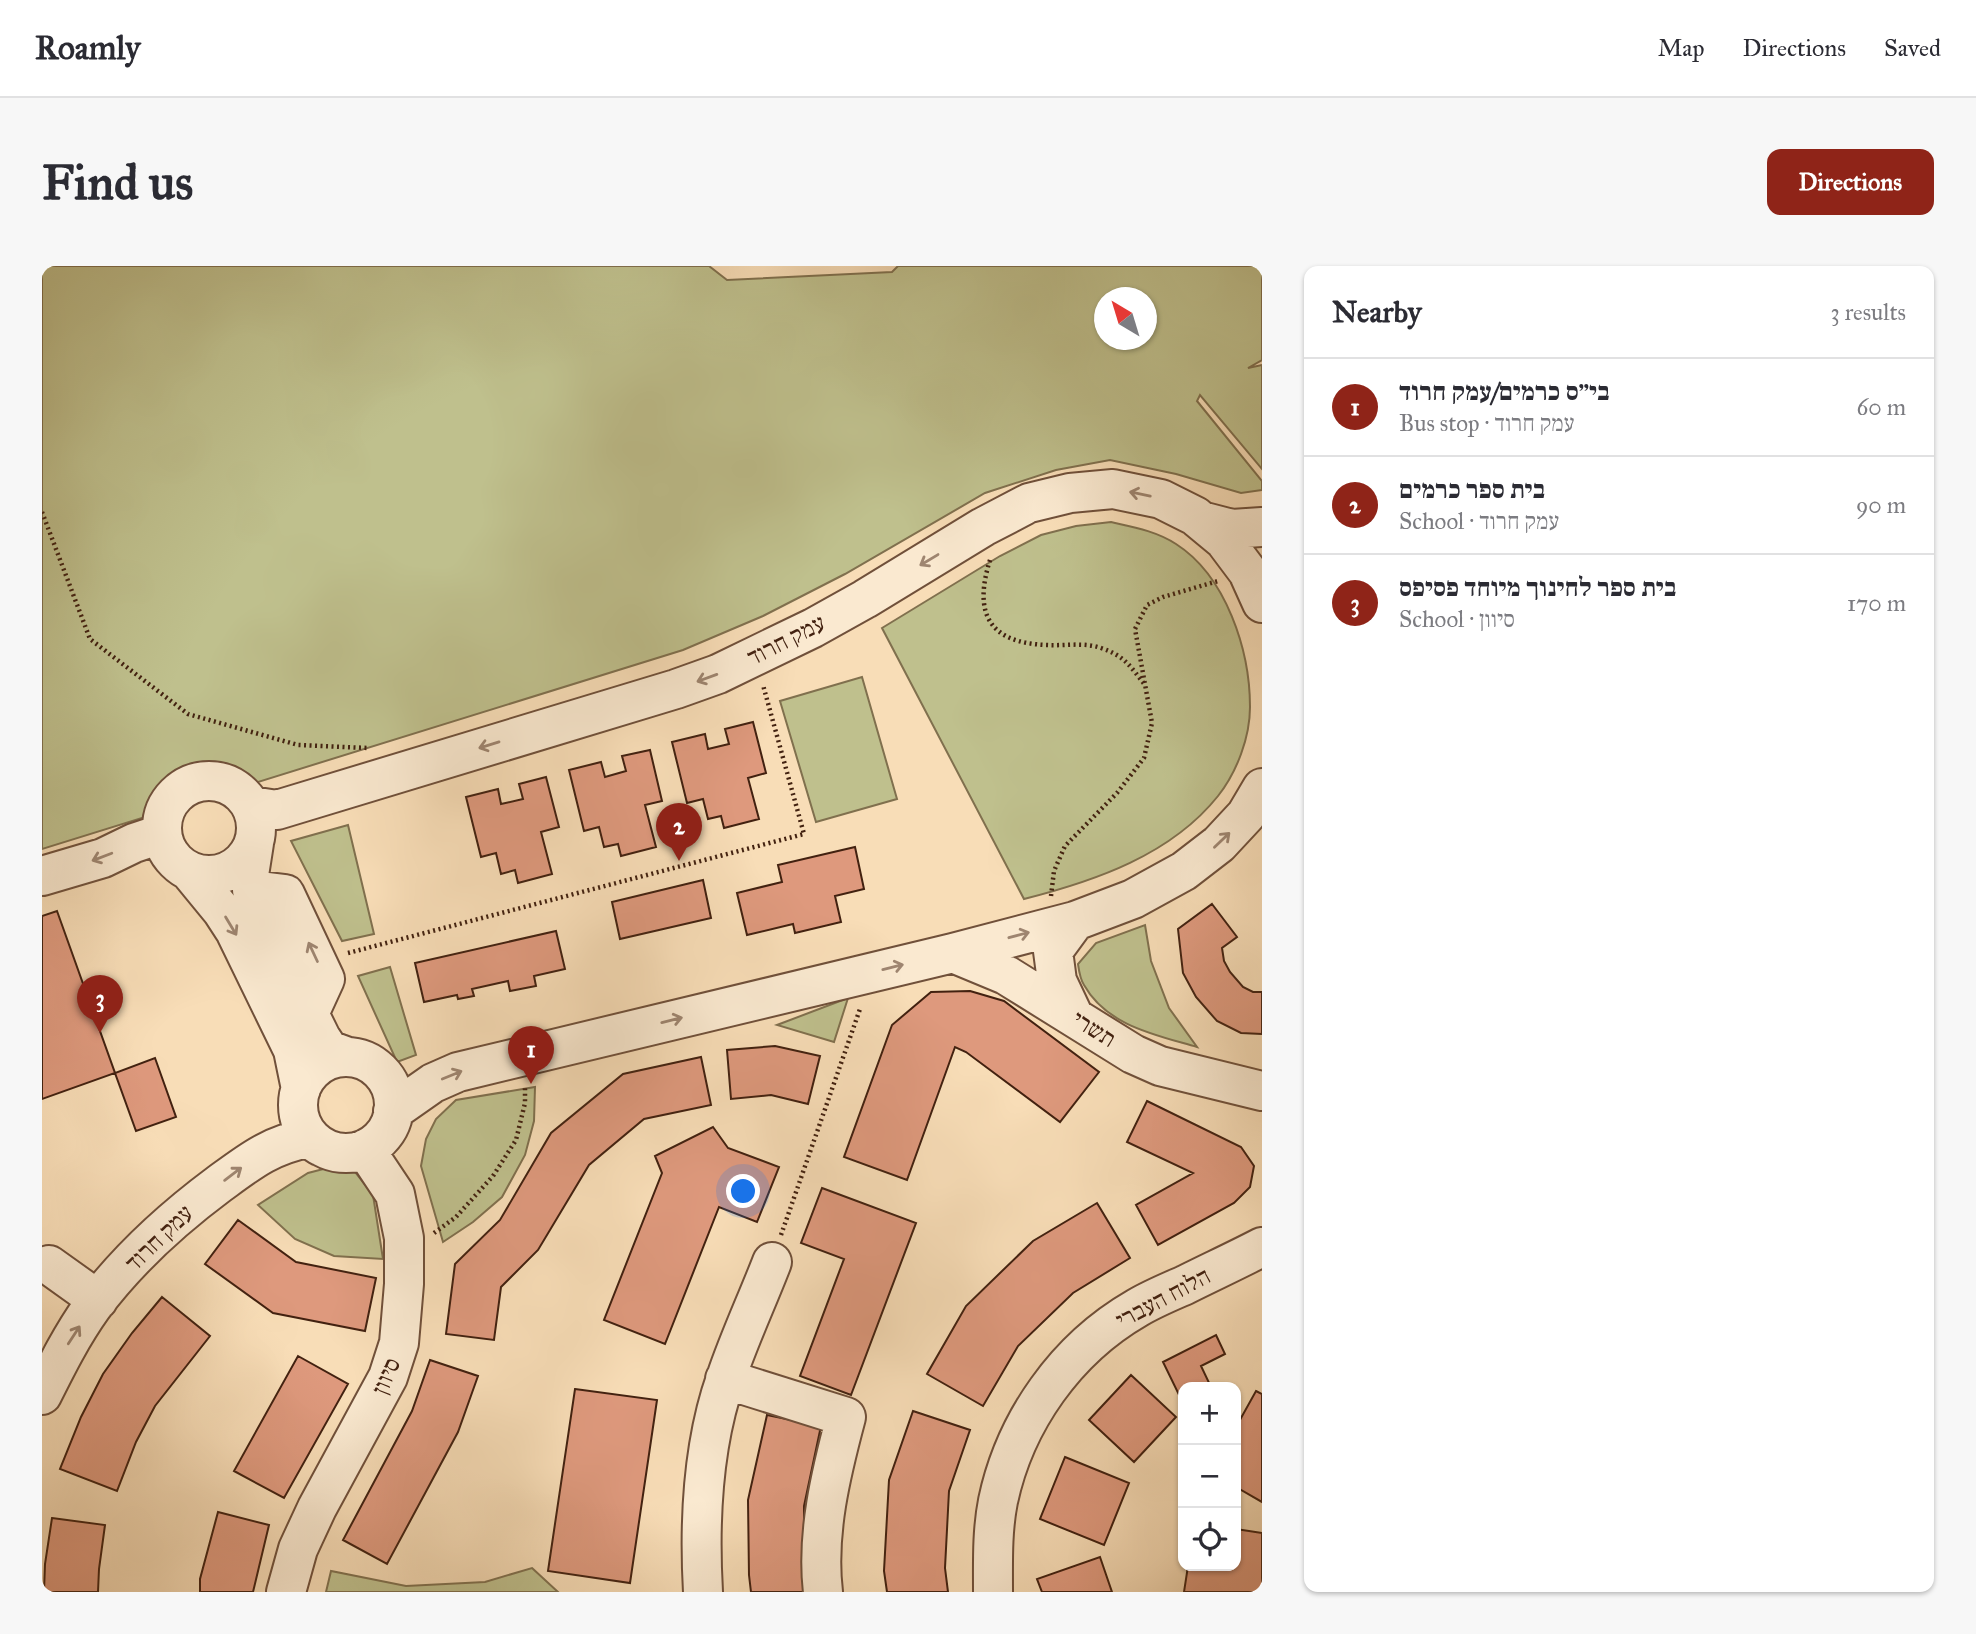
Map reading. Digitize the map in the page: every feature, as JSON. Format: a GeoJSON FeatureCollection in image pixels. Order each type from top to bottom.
{"type":"FeatureCollection","features":[{"type":"Feature","properties":{"kind":"street","name":"עמק חרוד"},"geometry":{"type":"LineString","coordinates":[[251,806],[276,810],[718,674],[865,599],[1003,516],[1029,503],[1070,493],[1113,489],[1161,499],[1195,516],[1224,540],[1255,588]]}},
{"type":"Feature","properties":{"kind":"street"},"geometry":{"type":"LineString","coordinates":[[1201,521],[1232,529],[1262,527]]}},
{"type":"Feature","properties":{"kind":"street"},"geometry":{"type":"LineString","coordinates":[[301,1089],[293,1050],[235,931],[190,872],[176,863],[166,849],[161,834],[163,814],[170,799],[183,788],[194,782],[210,780],[227,783],[241,792],[251,806],[257,827],[249,874],[252,890],[261,916],[309,1014],[329,1050],[364,1061],[378,1070],[393,1093],[394,1111],[389,1126],[379,1140],[353,1153],[336,1153],[320,1146],[308,1136],[300,1121],[299,1094],[301,1089],[305,1079],[317,1067],[332,1059],[348,1057]]}},
{"type":"Feature","properties":{"kind":"street"},"geometry":{"type":"LineString","coordinates":[[394,1111],[433,1083],[457,1072],[953,953],[1061,924],[1133,899],[1184,871],[1219,844],[1245,816],[1262,788]]}},
{"type":"Feature","properties":{"kind":"street"},"geometry":{"type":"LineString","coordinates":[[42,876],[103,858],[161,834]]}},
{"type":"Feature","properties":{"kind":"street"},"geometry":{"type":"LineString","coordinates":[[190,872],[206,876],[223,874],[234,869],[246,858],[254,843]]}},
{"type":"Feature","properties":{"kind":"street"},"geometry":{"type":"LineString","coordinates":[[252,890],[285,894],[317,961],[325,979],[309,1014]]}},
{"type":"Feature","properties":{"kind":"street"},"geometry":{"type":"LineString","coordinates":[[1061,924],[1053,951],[1057,981],[1074,1017]]}},
{"type":"Feature","properties":{"kind":"street","name":"תשרי"},"geometry":{"type":"LineString","coordinates":[[953,953],[1006,975],[1133,1054],[1160,1066],[1256,1088]]}},
{"type":"Feature","properties":{"kind":"street","name":"עמק חרוד"},"geometry":{"type":"LineString","coordinates":[[42,1395],[60,1357],[98,1300],[135,1257],[186,1209],[253,1158],[288,1142],[308,1138],[320,1146]]}},
{"type":"Feature","properties":{"kind":"street","name":"סיוון"},"geometry":{"type":"LineString","coordinates":[[286,1592],[298,1549],[388,1377],[400,1343],[404,1238],[395,1194],[365,1149]]}},
{"type":"Feature","properties":{"kind":"street","name":"הלוח העברי"},"geometry":{"type":"LineString","coordinates":[[993,1592],[992,1556],[998,1502],[1014,1449],[1037,1403],[1068,1363],[1101,1332],[1138,1307],[1262,1247]]}},
{"type":"Feature","properties":{"kind":"street"},"geometry":{"type":"LineString","coordinates":[[703,1592],[703,1491],[712,1430],[725,1379],[772,1262]]}},
{"type":"Feature","properties":{"kind":"street"},"geometry":{"type":"LineString","coordinates":[[49,1265],[98,1300]]}},
{"type":"Feature","properties":{"kind":"street"},"geometry":{"type":"LineString","coordinates":[[725,1379],[846,1417],[825,1510],[821,1574],[823,1592]]}},
{"type":"Feature","properties":{"kind":"path"},"geometry":{"type":"LineString","coordinates":[[42,512],[90,639],[188,714],[298,745],[368,748],[377,779]]}},
{"type":"Feature","properties":{"kind":"path"},"geometry":{"type":"LineString","coordinates":[[1003,516],[985,574],[982,603],[991,626],[1015,642],[1099,647],[1124,658],[1146,686]]}},
{"type":"Feature","properties":{"kind":"path"},"geometry":{"type":"LineString","coordinates":[[1061,924],[1054,871],[1065,846],[1117,793],[1144,758],[1152,723],[1135,629],[1147,605],[1163,597],[1189,591],[1255,588]]}},
{"type":"Feature","properties":{"kind":"path"},"geometry":{"type":"LineString","coordinates":[[317,961],[804,834],[755,657]]}},
{"type":"Feature","properties":{"kind":"path"},"geometry":{"type":"LineString","coordinates":[[772,1262],[873,972]]}},
{"type":"Feature","properties":{"kind":"path"},"geometry":{"type":"LineString","coordinates":[[404,1253],[456,1217],[493,1176],[516,1140],[525,1103],[526,1056]]}},
{"type":"Feature","properties":{"kind":"green space"},"geometry":{"type":"Polygon","coordinates":[[[42,266],[709,266],[727,280],[892,272],[898,266],[1262,266],[1262,360],[1248,368],[1262,365],[1262,469],[1200,395],[1197,401],[1262,481],[1262,490],[1241,493],[1176,474],[1110,460],[1056,470],[985,493],[845,574],[763,616],[683,650],[42,849],[42,266]]]}},
{"type":"Feature","properties":{"kind":"green space"},"geometry":{"type":"Polygon","coordinates":[[[1111,522],[1144,530],[1176,544],[1194,558],[1209,575],[1232,616],[1240,639],[1249,685],[1248,730],[1241,754],[1225,787],[1199,817],[1178,834],[1155,850],[1104,874],[1024,899],[882,628],[1000,556],[1041,535],[1076,526],[1111,522]]]}},
{"type":"Feature","properties":{"kind":"green space"},"geometry":{"type":"Polygon","coordinates":[[[862,677],[897,799],[816,822],[780,701],[862,677]]]}},
{"type":"Feature","properties":{"kind":"green space"},"geometry":{"type":"Polygon","coordinates":[[[348,825],[374,934],[342,941],[291,841],[348,825]]]}},
{"type":"Feature","properties":{"kind":"green space"},"geometry":{"type":"Polygon","coordinates":[[[1145,925],[1151,961],[1169,1008],[1197,1047],[1149,1033],[1119,1019],[1094,999],[1084,985],[1078,964],[1096,943],[1145,925]]]}},
{"type":"Feature","properties":{"kind":"green space"},"geometry":{"type":"Polygon","coordinates":[[[390,967],[416,1055],[397,1062],[358,976],[390,967]]]}},
{"type":"Feature","properties":{"kind":"green space"},"geometry":{"type":"Polygon","coordinates":[[[848,998],[834,1042],[777,1025],[848,998]]]}},
{"type":"Feature","properties":{"kind":"green space"},"geometry":{"type":"Polygon","coordinates":[[[535,1087],[534,1121],[525,1155],[502,1197],[473,1222],[443,1242],[421,1166],[426,1139],[436,1119],[456,1100],[535,1087]]]}},
{"type":"Feature","properties":{"kind":"green space"},"geometry":{"type":"Polygon","coordinates":[[[331,1167],[355,1172],[373,1195],[383,1259],[334,1256],[295,1239],[258,1205],[308,1173],[331,1167]]]}},
{"type":"Feature","properties":{"kind":"green space"},"geometry":{"type":"Polygon","coordinates":[[[532,1568],[558,1592],[326,1592],[331,1571],[406,1586],[485,1582],[532,1568]]]}},
{"type":"Feature","properties":{"kind":"building"},"geometry":{"type":"Polygon","coordinates":[[[753,722],[766,773],[748,778],[759,819],[724,828],[721,816],[708,819],[703,799],[687,803],[672,742],[705,734],[708,749],[729,744],[725,729],[753,722]]]}},
{"type":"Feature","properties":{"kind":"building"},"geometry":{"type":"Polygon","coordinates":[[[650,750],[662,801],[645,805],[656,847],[621,856],[618,844],[604,847],[599,827],[584,831],[569,770],[601,762],[605,777],[626,771],[622,756],[650,750]]]}},
{"type":"Feature","properties":{"kind":"building"},"geometry":{"type":"Polygon","coordinates":[[[546,777],[559,827],[541,832],[552,874],[518,883],[515,870],[501,874],[496,853],[481,857],[466,797],[498,789],[501,804],[523,799],[519,784],[546,777]]]}},
{"type":"Feature","properties":{"kind":"building"},"geometry":{"type":"Polygon","coordinates":[[[855,847],[864,889],[835,896],[841,922],[795,933],[793,924],[747,935],[737,893],[782,882],[778,865],[855,847]]]}},
{"type":"Feature","properties":{"kind":"building"},"geometry":{"type":"Polygon","coordinates":[[[703,880],[711,918],[620,939],[612,902],[703,880]]]}},
{"type":"Feature","properties":{"kind":"building"},"geometry":{"type":"Polygon","coordinates":[[[1212,904],[1237,937],[1222,948],[1224,961],[1230,972],[1243,987],[1253,992],[1262,992],[1262,1034],[1241,1033],[1217,1021],[1196,997],[1183,973],[1178,929],[1212,904]]]}},
{"type":"Feature","properties":{"kind":"building"},"geometry":{"type":"Polygon","coordinates":[[[57,911],[115,1073],[42,1099],[42,916],[57,911]]]}},
{"type":"Feature","properties":{"kind":"building"},"geometry":{"type":"Polygon","coordinates":[[[556,931],[565,969],[534,976],[536,986],[510,991],[508,981],[472,989],[474,996],[458,999],[457,995],[424,1002],[415,963],[556,931]]]}},
{"type":"Feature","properties":{"kind":"building"},"geometry":{"type":"Polygon","coordinates":[[[970,991],[1004,1001],[1099,1072],[1060,1122],[966,1052],[955,1047],[907,1180],[844,1157],[892,1025],[931,992],[970,991]]]}},
{"type":"Feature","properties":{"kind":"building"},"geometry":{"type":"Polygon","coordinates":[[[775,1046],[820,1056],[808,1104],[771,1095],[731,1099],[727,1050],[775,1046]]]}},
{"type":"Feature","properties":{"kind":"building"},"geometry":{"type":"Polygon","coordinates":[[[701,1057],[711,1105],[644,1119],[589,1165],[538,1250],[501,1287],[494,1340],[446,1334],[455,1264],[500,1220],[551,1133],[623,1074],[701,1057]]]}},
{"type":"Feature","properties":{"kind":"building"},"geometry":{"type":"Polygon","coordinates":[[[155,1058],[176,1117],[136,1131],[115,1073],[155,1058]]]}},
{"type":"Feature","properties":{"kind":"building"},"geometry":{"type":"Polygon","coordinates":[[[1147,1101],[1241,1147],[1254,1166],[1250,1187],[1234,1203],[1158,1245],[1136,1205],[1193,1173],[1127,1142],[1147,1101]]]}},
{"type":"Feature","properties":{"kind":"building"},"geometry":{"type":"Polygon","coordinates":[[[713,1127],[728,1148],[779,1167],[757,1222],[719,1207],[665,1344],[604,1320],[662,1173],[655,1156],[713,1127]]]}},
{"type":"Feature","properties":{"kind":"building"},"geometry":{"type":"Polygon","coordinates":[[[822,1188],[916,1223],[851,1395],[800,1376],[844,1259],[801,1243],[822,1188]]]}},
{"type":"Feature","properties":{"kind":"building"},"geometry":{"type":"Polygon","coordinates":[[[1097,1203],[1130,1258],[1073,1293],[1018,1346],[983,1406],[927,1374],[966,1306],[1033,1241],[1097,1203]]]}},
{"type":"Feature","properties":{"kind":"building"},"geometry":{"type":"Polygon","coordinates":[[[238,1220],[296,1262],[376,1278],[365,1331],[273,1313],[205,1264],[238,1220]]]}},
{"type":"Feature","properties":{"kind":"building"},"geometry":{"type":"Polygon","coordinates":[[[162,1297],[210,1336],[155,1406],[136,1442],[117,1491],[60,1469],[81,1417],[103,1374],[162,1297]]]}},
{"type":"Feature","properties":{"kind":"building"},"geometry":{"type":"Polygon","coordinates":[[[1216,1335],[1225,1354],[1201,1366],[1209,1382],[1178,1382],[1178,1393],[1163,1362],[1216,1335]]]}},
{"type":"Feature","properties":{"kind":"building"},"geometry":{"type":"Polygon","coordinates":[[[298,1356],[348,1384],[284,1498],[234,1471],[298,1356]]]}},
{"type":"Feature","properties":{"kind":"building"},"geometry":{"type":"Polygon","coordinates":[[[430,1360],[478,1376],[458,1432],[387,1564],[343,1540],[412,1411],[430,1360]]]}},
{"type":"Feature","properties":{"kind":"building"},"geometry":{"type":"Polygon","coordinates":[[[1131,1375],[1176,1417],[1134,1462],[1089,1420],[1131,1375]]]}},
{"type":"Feature","properties":{"kind":"building"},"geometry":{"type":"Polygon","coordinates":[[[575,1389],[657,1400],[630,1583],[548,1571],[575,1389]]]}},
{"type":"Feature","properties":{"kind":"building"},"geometry":{"type":"Polygon","coordinates":[[[1256,1391],[1262,1394],[1262,1502],[1241,1490],[1241,1418],[1256,1391]]]}},
{"type":"Feature","properties":{"kind":"building"},"geometry":{"type":"Polygon","coordinates":[[[913,1411],[970,1430],[949,1491],[945,1568],[948,1592],[887,1592],[884,1571],[889,1480],[913,1411]]]}},
{"type":"Feature","properties":{"kind":"building"},"geometry":{"type":"Polygon","coordinates":[[[767,1415],[821,1426],[804,1506],[804,1571],[807,1592],[751,1592],[748,1500],[767,1415]]]}},
{"type":"Feature","properties":{"kind":"building"},"geometry":{"type":"Polygon","coordinates":[[[1065,1457],[1129,1483],[1104,1545],[1040,1519],[1065,1457]]]}},
{"type":"Feature","properties":{"kind":"building"},"geometry":{"type":"Polygon","coordinates":[[[218,1512],[269,1525],[253,1592],[200,1592],[200,1579],[218,1512]]]}},
{"type":"Feature","properties":{"kind":"building"},"geometry":{"type":"Polygon","coordinates":[[[52,1518],[105,1525],[98,1592],[44,1592],[52,1518]]]}},
{"type":"Feature","properties":{"kind":"building"},"geometry":{"type":"Polygon","coordinates":[[[1241,1530],[1262,1533],[1262,1592],[1184,1592],[1187,1571],[1241,1571],[1241,1530]]]}},
{"type":"Feature","properties":{"kind":"building"},"geometry":{"type":"Polygon","coordinates":[[[1100,1557],[1112,1592],[1042,1592],[1037,1579],[1100,1557]]]}},
{"type":"Feature","properties":{"kind":"place","name":"בית ספר כרמים"},"geometry":{"type":"Point","coordinates":[679,861]}},
{"type":"Feature","properties":{"kind":"place","name":"בית ספר לחינוך מיוחד פסיפס"},"geometry":{"type":"Point","coordinates":[100,1033]}},
{"type":"Feature","properties":{"kind":"place","name":"בי״ס כרמים/עמק חרוד"},"geometry":{"type":"Point","coordinates":[531,1084]}}]}
